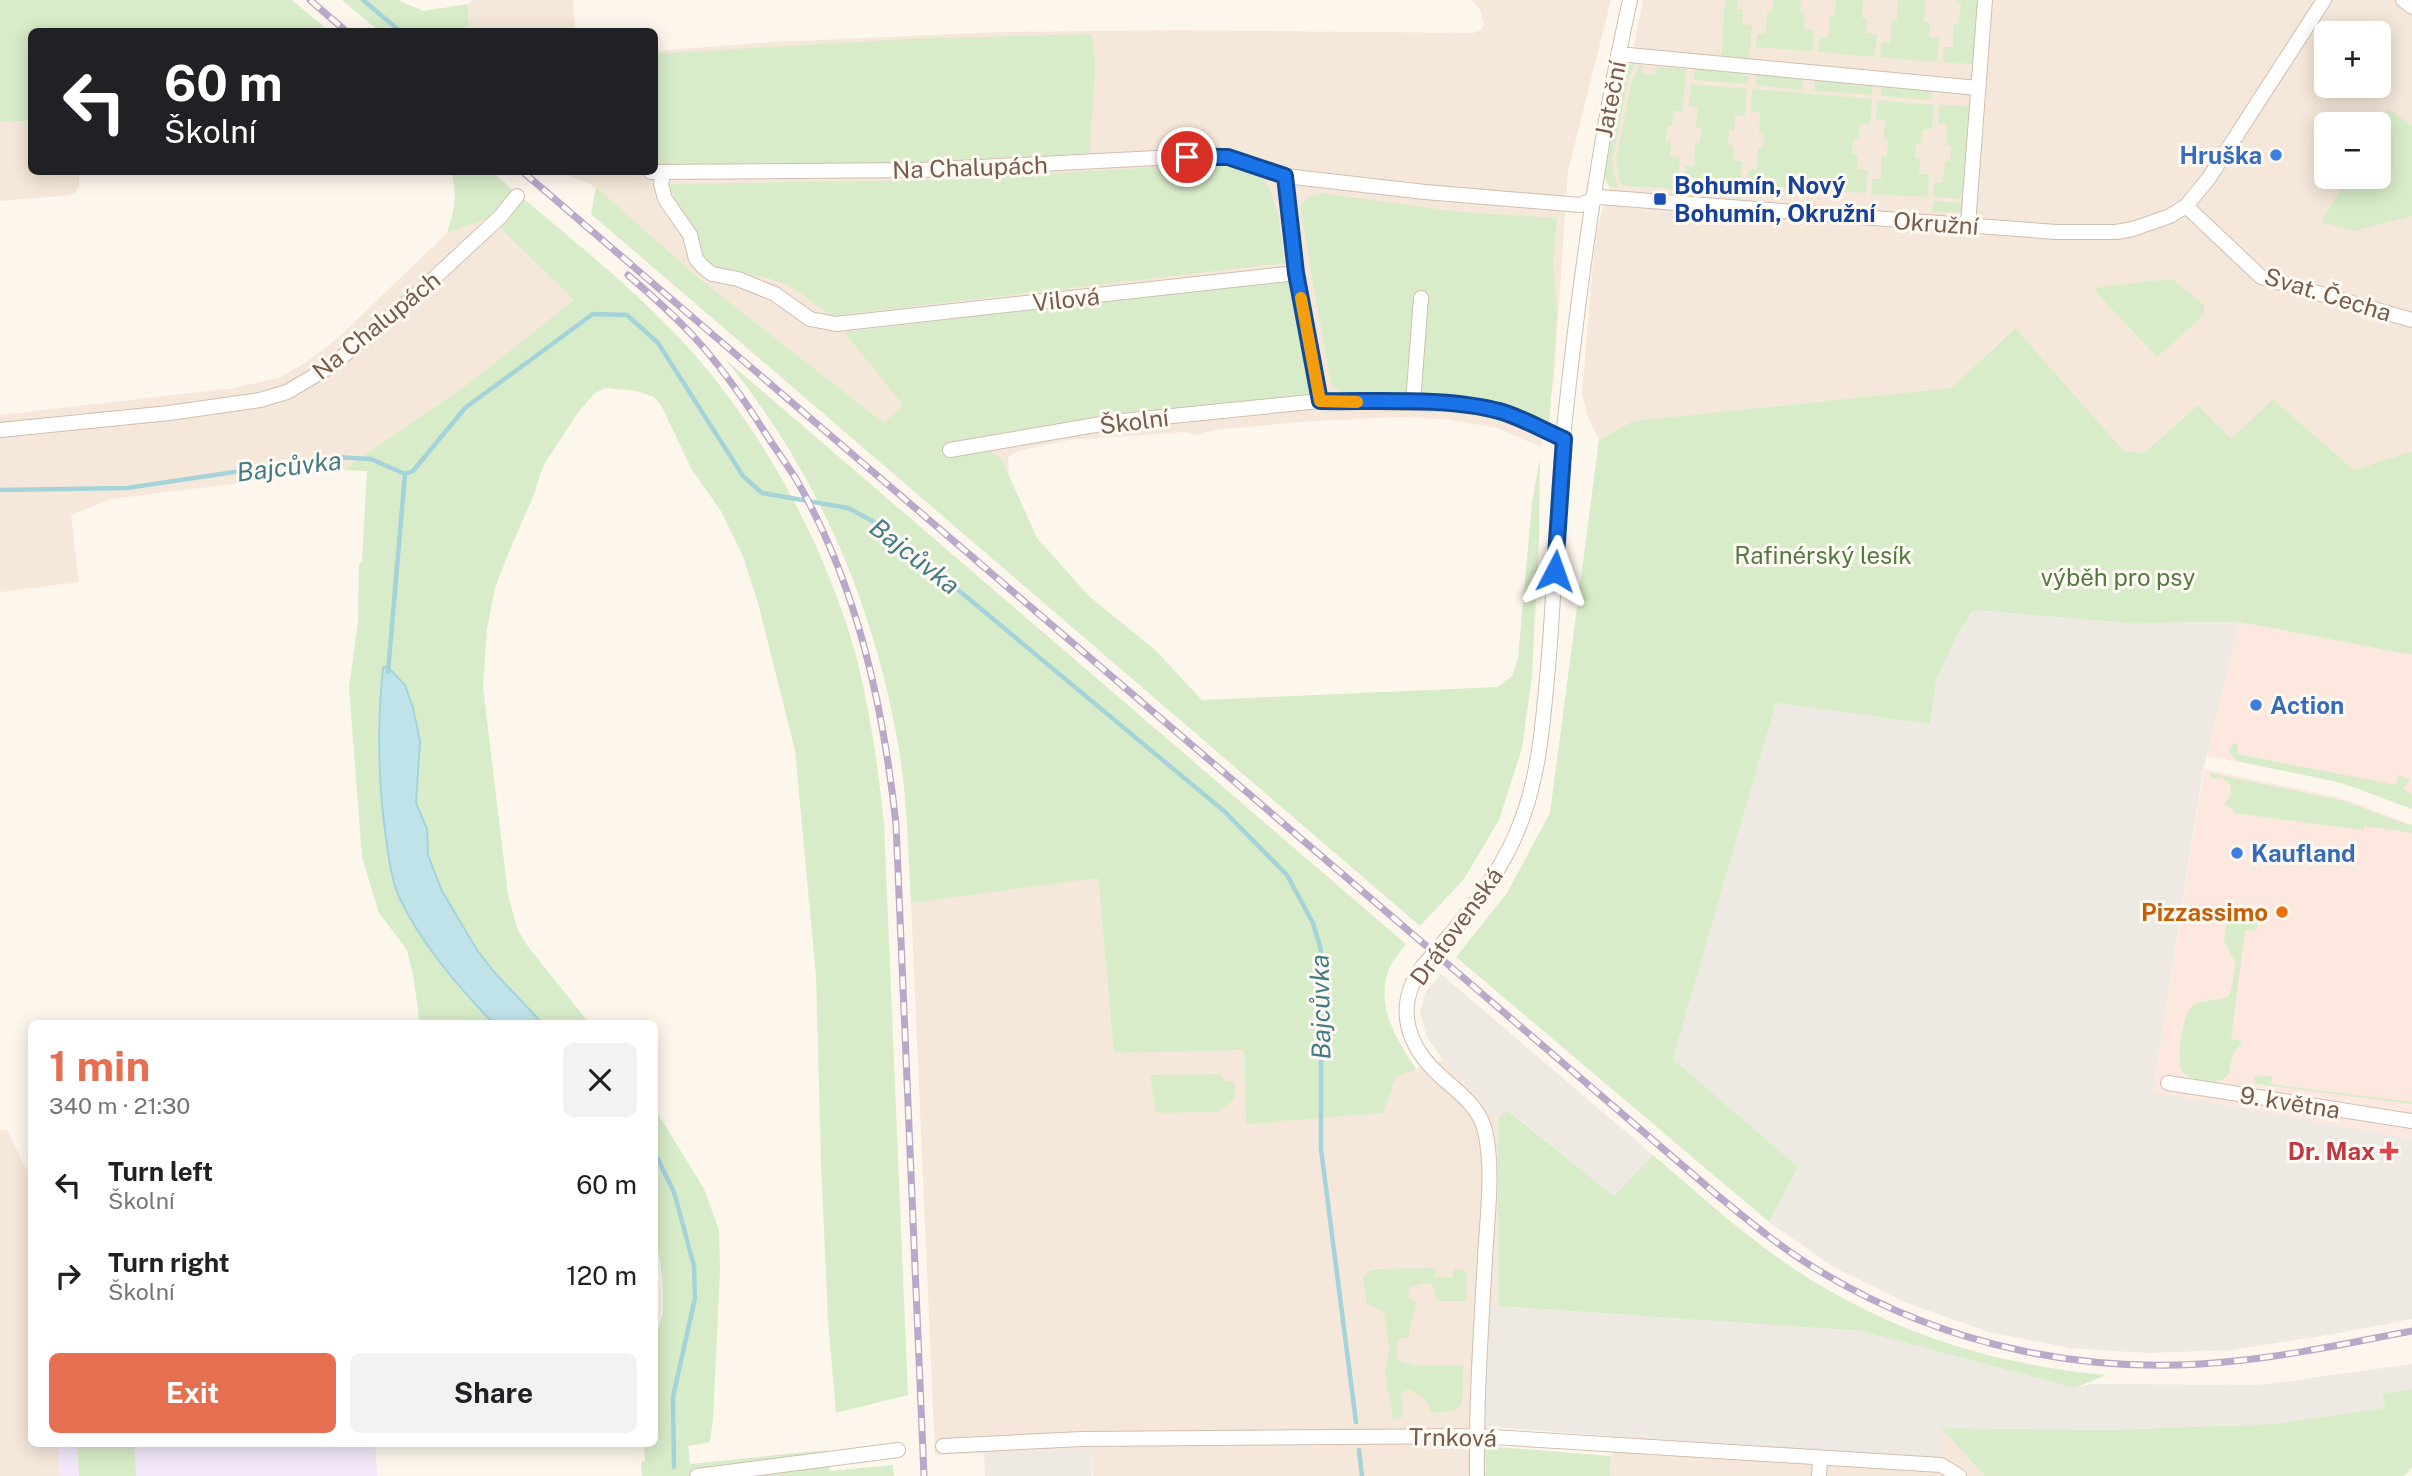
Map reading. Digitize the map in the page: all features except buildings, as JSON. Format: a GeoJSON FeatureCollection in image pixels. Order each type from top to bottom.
{"type":"FeatureCollection","features":[{"type":"Feature","properties":{"kind":"street","name":"Jateční"},"geometry":{"type":"LineString","coordinates":[[1591,199],[1630,0]]}},
{"type":"Feature","properties":{"kind":"street"},"geometry":{"type":"LineString","coordinates":[[1968,225],[1985,0]]}},
{"type":"Feature","properties":{"kind":"street","name":"Okružní"},"geometry":{"type":"LineString","coordinates":[[1591,199],[1599,197],[2056,232],[2116,232],[2152,223],[2186,206],[2208,178],[2324,0]]}},
{"type":"Feature","properties":{"kind":"street"},"geometry":{"type":"LineString","coordinates":[[2403,0],[2412,7]]}},
{"type":"Feature","properties":{"kind":"street"},"geometry":{"type":"LineString","coordinates":[[1618,54],[1978,88]]}},
{"type":"Feature","properties":{"kind":"street","name":"Na Chalupách"},"geometry":{"type":"LineString","coordinates":[[658,172],[920,170],[1214,155],[1285,176],[1425,192],[1580,205],[1591,199]]}},
{"type":"Feature","properties":{"kind":"street","name":"Vilová"},"geometry":{"type":"LineString","coordinates":[[658,175],[665,200],[690,235],[696,259],[703,267],[712,274],[738,279],[775,294],[810,319],[836,324],[1296,273]]}},
{"type":"Feature","properties":{"kind":"street"},"geometry":{"type":"LineString","coordinates":[[1285,176],[1296,273],[1320,401]]}},
{"type":"Feature","properties":{"kind":"street","name":"Na Chalupách"},"geometry":{"type":"LineString","coordinates":[[0,430],[169,413],[260,400],[287,392],[331,366],[416,295],[500,217],[517,195]]}},
{"type":"Feature","properties":{"kind":"street"},"geometry":{"type":"LineString","coordinates":[[1564,439],[1591,199]]}},
{"type":"Feature","properties":{"kind":"street","name":"Svat. Čecha"},"geometry":{"type":"LineString","coordinates":[[2186,206],[2261,277],[2412,320]]}},
{"type":"Feature","properties":{"kind":"street"},"geometry":{"type":"LineString","coordinates":[[1413,403],[1421,298]]}},
{"type":"Feature","properties":{"kind":"street","name":"Školní"},"geometry":{"type":"LineString","coordinates":[[950,450],[1113,422],[1320,401],[1462,404],[1502,412],[1564,439]]}},
{"type":"Feature","properties":{"kind":"street","name":"Drátovenská"},"geometry":{"type":"LineString","coordinates":[[1477,1476],[1488,1146],[1484,1126],[1473,1107],[1428,1064],[1409,1029],[1406,1018],[1407,996],[1423,966],[1473,907],[1499,869],[1521,822],[1534,780],[1546,688],[1564,439]]}},
{"type":"Feature","properties":{"kind":"street","name":"9. května"},"geometry":{"type":"LineString","coordinates":[[2168,1083],[2412,1121]]}},
{"type":"Feature","properties":{"kind":"street","name":"Trnková"},"geometry":{"type":"LineString","coordinates":[[943,1446],[1082,1439],[1477,1436],[1941,1465],[1959,1476]]}},
{"type":"Feature","properties":{"kind":"street"},"geometry":{"type":"LineString","coordinates":[[697,1476],[898,1450]]}},
{"type":"Feature","properties":{"kind":"street"},"geometry":{"type":"LineString","coordinates":[[1819,1476],[1820,1459]]}},
{"type":"Feature","properties":{"kind":"shaded area"},"geometry":{"type":"Polygon","coordinates":[[[472,0],[573,0],[575,28],[469,28],[468,4],[472,0]]]}},
{"type":"Feature","properties":{"kind":"shaded area"},"geometry":{"type":"Polygon","coordinates":[[[1472,0],[1611,0],[1568,171],[1554,380],[1541,447],[1497,428],[1444,419],[1397,417],[1300,422],[1215,430],[1196,435],[1188,432],[1069,440],[1018,451],[1008,457],[1009,476],[1001,458],[884,423],[701,280],[596,187],[568,175],[658,175],[658,51],[773,42],[999,32],[1179,30],[1473,33],[1481,30],[1484,24],[1480,10],[1472,0]]]}},
{"type":"Feature","properties":{"kind":"shaded area"},"geometry":{"type":"Polygon","coordinates":[[[1643,0],[2412,0],[2412,451],[2354,470],[2273,399],[2231,440],[2198,405],[2144,453],[2124,451],[2014,328],[1951,388],[1633,421],[1599,440],[1588,417],[1582,394],[1595,236],[1612,177],[1612,156],[1643,0]]]}},
{"type":"Feature","properties":{"kind":"shaded area"},"geometry":{"type":"Polygon","coordinates":[[[28,121],[28,175],[79,175],[76,192],[70,195],[0,201],[0,122],[28,121]]]}},
{"type":"Feature","properties":{"kind":"shaded area"},"geometry":{"type":"Polygon","coordinates":[[[490,218],[575,300],[472,381],[343,470],[111,499],[71,515],[79,582],[0,592],[0,415],[234,388],[279,378],[308,361],[339,337],[447,233],[490,218]]]}},
{"type":"Feature","properties":{"kind":"shaded area"},"geometry":{"type":"Polygon","coordinates":[[[1973,610],[2127,623],[2239,622],[2202,776],[2153,1092],[2412,1139],[2412,1319],[2232,1350],[2147,1353],[2069,1348],[1989,1332],[1907,1303],[1835,1268],[1769,1222],[1798,1167],[1673,1059],[1776,703],[1930,724],[1936,681],[1956,638],[1973,610]]]}},
{"type":"Feature","properties":{"kind":"shaded area"},"geometry":{"type":"Polygon","coordinates":[[[2239,622],[2412,655],[2412,809],[2327,779],[2207,756],[2239,622]]]}},
{"type":"Feature","properties":{"kind":"shaded area"},"geometry":{"type":"Polygon","coordinates":[[[2204,769],[2341,798],[2412,825],[2412,1139],[2153,1093],[2204,769]]]}},
{"type":"Feature","properties":{"kind":"shaded area"},"geometry":{"type":"Polygon","coordinates":[[[1098,878],[1114,1052],[1244,1050],[1246,1124],[1443,1060],[1498,1119],[1498,1306],[1485,1446],[1486,1476],[1093,1476],[1091,1449],[935,1455],[911,903],[1098,878]]]}},
{"type":"Feature","properties":{"kind":"shaded area"},"geometry":{"type":"Polygon","coordinates":[[[1441,974],[1653,1155],[1615,1197],[1508,1110],[1498,1119],[1443,1060],[1427,1037],[1420,1013],[1425,993],[1441,974]]]}},
{"type":"Feature","properties":{"kind":"shaded area"},"geometry":{"type":"Polygon","coordinates":[[[0,1130],[7,1130],[28,1173],[28,1447],[375,1447],[377,1476],[0,1476],[0,1130]]]}},
{"type":"Feature","properties":{"kind":"shaded area"},"geometry":{"type":"Polygon","coordinates":[[[1483,1305],[1861,1331],[2075,1388],[2090,1384],[2260,1385],[2412,1364],[2412,1389],[2384,1394],[2386,1408],[2274,1424],[2108,1430],[1942,1428],[1940,1460],[1477,1426],[1483,1305]]]}},
{"type":"Feature","properties":{"kind":"shaded area"},"geometry":{"type":"Polygon","coordinates":[[[1941,1428],[1985,1476],[1610,1476],[1613,1436],[1939,1460],[1941,1428]]]}},
{"type":"Feature","properties":{"kind":"shaded area"},"geometry":{"type":"Polygon","coordinates":[[[57,1447],[375,1447],[377,1476],[59,1476],[57,1447]]]}},
{"type":"Feature","properties":{"kind":"shaded area"},"geometry":{"type":"Polygon","coordinates":[[[1091,1449],[1092,1476],[985,1476],[984,1452],[1091,1449]]]}},
{"type":"Feature","properties":{"kind":"green space"},"geometry":{"type":"Polygon","coordinates":[[[0,0],[292,0],[325,28],[28,28],[28,121],[0,122],[0,0]]]}},
{"type":"Feature","properties":{"kind":"green space"},"geometry":{"type":"Polygon","coordinates":[[[342,0],[398,0],[423,11],[468,4],[469,28],[375,28],[342,0]]]}},
{"type":"Feature","properties":{"kind":"green space"},"geometry":{"type":"Polygon","coordinates":[[[1725,0],[1738,0],[1737,9],[1743,10],[1742,24],[1752,25],[1749,60],[1721,58],[1725,0]]]}},
{"type":"Feature","properties":{"kind":"green space"},"geometry":{"type":"Polygon","coordinates":[[[1773,0],[1801,0],[1800,13],[1805,14],[1804,29],[1814,30],[1813,51],[1756,47],[1757,34],[1766,34],[1767,12],[1772,11],[1773,0]]]}},
{"type":"Feature","properties":{"kind":"green space"},"geometry":{"type":"Polygon","coordinates":[[[1836,0],[1863,0],[1862,18],[1867,18],[1866,33],[1877,34],[1875,57],[1818,52],[1819,38],[1828,38],[1830,16],[1835,16],[1836,0]]]}},
{"type":"Feature","properties":{"kind":"green space"},"geometry":{"type":"Polygon","coordinates":[[[1898,0],[1926,0],[1924,22],[1930,23],[1929,37],[1939,38],[1937,62],[1880,57],[1882,42],[1890,43],[1892,20],[1897,20],[1898,0]]]}},
{"type":"Feature","properties":{"kind":"green space"},"geometry":{"type":"Polygon","coordinates":[[[1956,0],[1978,0],[1972,64],[1943,62],[1944,47],[1953,47],[1954,24],[1959,24],[1961,3],[1956,0]]]}},
{"type":"Feature","properties":{"kind":"green space"},"geometry":{"type":"Polygon","coordinates":[[[1092,34],[1094,79],[1090,153],[939,163],[671,168],[658,165],[658,54],[906,39],[1092,34]]]}},
{"type":"Feature","properties":{"kind":"green space"},"geometry":{"type":"Polygon","coordinates":[[[1636,61],[1628,80],[1612,163],[1618,189],[1608,185],[1604,177],[1625,67],[1636,61]]]}},
{"type":"Feature","properties":{"kind":"green space"},"geometry":{"type":"Polygon","coordinates":[[[1640,65],[1643,66],[1642,74],[1655,75],[1656,67],[1686,69],[1683,111],[1673,111],[1672,126],[1667,126],[1665,141],[1671,142],[1670,156],[1680,157],[1678,189],[1625,186],[1620,182],[1616,159],[1632,80],[1640,65]]]}},
{"type":"Feature","properties":{"kind":"green space"},"geometry":{"type":"Polygon","coordinates":[[[1695,67],[1743,71],[1743,75],[1748,76],[1748,84],[1694,80],[1695,67]]]}},
{"type":"Feature","properties":{"kind":"green space"},"geometry":{"type":"Polygon","coordinates":[[[1757,72],[1803,76],[1802,87],[1806,90],[1756,85],[1757,72]]]}},
{"type":"Feature","properties":{"kind":"green space"},"geometry":{"type":"Polygon","coordinates":[[[1815,77],[1873,82],[1872,95],[1810,90],[1814,88],[1815,77]]]}},
{"type":"Feature","properties":{"kind":"green space"},"geometry":{"type":"Polygon","coordinates":[[[1882,83],[1932,87],[1931,100],[1881,96],[1882,83]]]}},
{"type":"Feature","properties":{"kind":"green space"},"geometry":{"type":"Polygon","coordinates":[[[1691,84],[1747,89],[1745,116],[1735,115],[1734,130],[1729,130],[1728,145],[1733,146],[1733,161],[1742,161],[1741,185],[1684,181],[1685,166],[1694,166],[1695,143],[1700,143],[1701,128],[1696,128],[1698,107],[1689,106],[1691,84]]]}},
{"type":"Feature","properties":{"kind":"green space"},"geometry":{"type":"Polygon","coordinates":[[[1752,89],[1872,99],[1870,125],[1860,124],[1859,139],[1853,139],[1852,154],[1858,155],[1857,169],[1868,170],[1866,193],[1746,185],[1748,170],[1756,170],[1758,148],[1763,148],[1764,133],[1759,132],[1760,112],[1751,111],[1752,89]]]}},
{"type":"Feature","properties":{"kind":"green space"},"geometry":{"type":"Polygon","coordinates":[[[1877,100],[1934,105],[1932,129],[1923,129],[1921,143],[1916,143],[1915,158],[1920,159],[1919,174],[1929,174],[1928,197],[1871,194],[1872,179],[1881,179],[1882,156],[1887,156],[1888,141],[1883,140],[1885,120],[1876,119],[1877,100]]]}},
{"type":"Feature","properties":{"kind":"green space"},"geometry":{"type":"Polygon","coordinates":[[[1939,105],[1970,106],[1964,199],[1933,197],[1934,183],[1943,183],[1945,161],[1950,161],[1951,146],[1946,145],[1947,124],[1938,123],[1939,105]]]}},
{"type":"Feature","properties":{"kind":"green space"},"geometry":{"type":"Polygon","coordinates":[[[2388,109],[2412,126],[2412,216],[2354,231],[2321,222],[2341,189],[2391,189],[2391,112],[2386,112],[2388,109]]]}},
{"type":"Feature","properties":{"kind":"green space"},"geometry":{"type":"Polygon","coordinates":[[[1211,164],[1238,169],[1268,185],[1275,206],[1285,263],[830,316],[790,287],[772,279],[720,271],[708,265],[668,184],[933,180],[1211,164]]]}},
{"type":"Feature","properties":{"kind":"green space"},"geometry":{"type":"Polygon","coordinates":[[[452,175],[496,175],[616,277],[685,344],[740,412],[787,489],[808,529],[842,611],[865,695],[884,824],[908,1395],[836,1413],[828,1320],[816,976],[795,750],[758,603],[743,556],[721,511],[692,470],[662,407],[654,397],[637,391],[605,388],[595,393],[579,411],[543,466],[495,588],[487,628],[483,687],[508,895],[517,928],[526,944],[587,1020],[539,1020],[477,950],[442,891],[428,855],[427,829],[416,803],[420,741],[405,685],[380,708],[379,777],[390,866],[491,1020],[419,1020],[407,950],[379,913],[362,857],[349,687],[358,622],[359,564],[362,562],[367,471],[343,470],[472,381],[574,300],[490,218],[447,233],[452,218],[454,188],[452,175]]]}},
{"type":"Feature","properties":{"kind":"green space"},"geometry":{"type":"Polygon","coordinates":[[[1684,184],[1736,188],[1740,199],[1683,195],[1684,184]]]}},
{"type":"Feature","properties":{"kind":"green space"},"geometry":{"type":"Polygon","coordinates":[[[596,187],[701,280],[884,423],[903,405],[844,332],[1288,279],[1312,396],[976,441],[1001,458],[1037,538],[1089,596],[1155,650],[1202,700],[1498,687],[1512,676],[1518,658],[1532,503],[1540,458],[1532,676],[1522,748],[1499,820],[1464,879],[1420,926],[591,214],[596,187]]]}},
{"type":"Feature","properties":{"kind":"green space"},"geometry":{"type":"Polygon","coordinates":[[[1321,193],[1459,212],[1557,218],[1553,263],[1557,311],[1549,427],[1517,410],[1464,398],[1347,397],[1331,385],[1300,206],[1307,198],[1321,193]]]}},
{"type":"Feature","properties":{"kind":"green space"},"geometry":{"type":"Polygon","coordinates":[[[1933,201],[1964,203],[1962,212],[1932,212],[1933,201]]]}},
{"type":"Feature","properties":{"kind":"green space"},"geometry":{"type":"Polygon","coordinates":[[[2172,279],[2204,305],[2204,315],[2157,357],[2095,291],[2098,287],[2172,279]]]}},
{"type":"Feature","properties":{"kind":"green space","name":"Rafinérský lesík"},"geometry":{"type":"Polygon","coordinates":[[[2015,328],[2124,451],[2144,453],[2198,405],[2231,439],[2273,399],[2354,470],[2412,451],[2412,655],[2239,622],[2127,623],[1973,610],[1956,638],[1936,681],[1930,724],[1776,703],[1673,1059],[1798,1167],[1769,1222],[1456,957],[1507,893],[1550,813],[1599,440],[1633,421],[1951,388],[2015,328]]]}},
{"type":"Feature","properties":{"kind":"green space"},"geometry":{"type":"Polygon","coordinates":[[[725,359],[1406,944],[1390,967],[1384,995],[1395,1033],[1416,1069],[1396,1077],[1383,1113],[1246,1124],[1244,1050],[1114,1053],[1098,878],[911,903],[905,799],[897,738],[886,686],[855,586],[812,491],[786,445],[725,359]]]}},
{"type":"Feature","properties":{"kind":"green space"},"geometry":{"type":"Polygon","coordinates":[[[2238,743],[2237,754],[2396,785],[2399,775],[2410,780],[2403,788],[2412,795],[2412,809],[2342,783],[2237,761],[2229,751],[2232,745],[2238,743]]]}},
{"type":"Feature","properties":{"kind":"green space"},"geometry":{"type":"Polygon","coordinates":[[[2210,773],[2341,800],[2412,826],[2412,833],[2364,826],[2364,830],[2233,813],[2233,809],[2223,804],[2231,796],[2230,784],[2222,778],[2212,779],[2210,773]]]}},
{"type":"Feature","properties":{"kind":"green space"},"geometry":{"type":"Polygon","coordinates":[[[2228,915],[2258,919],[2256,931],[2245,930],[2231,1039],[2242,1041],[2233,1055],[2227,1076],[2218,1081],[2204,1081],[2182,1071],[2181,1039],[2185,1020],[2195,1004],[2230,995],[2236,964],[2224,940],[2228,915]]]}},
{"type":"Feature","properties":{"kind":"green space"},"geometry":{"type":"Polygon","coordinates":[[[1220,1074],[1224,1081],[1234,1082],[1236,1095],[1217,1112],[1156,1113],[1150,1075],[1220,1074]]]}},
{"type":"Feature","properties":{"kind":"green space"},"geometry":{"type":"Polygon","coordinates":[[[2258,1075],[2272,1077],[2271,1084],[2412,1104],[2256,1084],[2254,1078],[2258,1075]]]}},
{"type":"Feature","properties":{"kind":"green space"},"geometry":{"type":"Polygon","coordinates":[[[1507,1110],[1614,1196],[1653,1155],[1779,1259],[1825,1288],[1891,1322],[1926,1336],[1996,1357],[2106,1375],[2075,1388],[1861,1331],[1498,1306],[1498,1119],[1507,1110]]]}},
{"type":"Feature","properties":{"kind":"green space"},"geometry":{"type":"Polygon","coordinates":[[[658,1114],[704,1189],[719,1230],[720,1272],[713,1418],[710,1442],[688,1446],[690,1464],[826,1450],[830,1471],[893,1465],[894,1476],[642,1476],[644,1447],[658,1447],[658,1328],[663,1314],[659,1255],[658,1114]]]}},
{"type":"Feature","properties":{"kind":"green space"},"geometry":{"type":"Polygon","coordinates":[[[1436,1268],[1435,1277],[1453,1278],[1454,1269],[1467,1271],[1466,1301],[1437,1301],[1432,1284],[1409,1287],[1408,1297],[1416,1303],[1408,1338],[1398,1338],[1397,1360],[1414,1365],[1463,1366],[1462,1403],[1457,1410],[1432,1413],[1426,1400],[1408,1389],[1401,1394],[1403,1417],[1393,1420],[1385,1373],[1389,1347],[1384,1312],[1367,1304],[1363,1279],[1368,1272],[1377,1269],[1436,1268]]]}},
{"type":"Feature","properties":{"kind":"green space"},"geometry":{"type":"Polygon","coordinates":[[[2412,1389],[2412,1467],[2404,1476],[1985,1476],[1941,1428],[2108,1430],[2274,1424],[2385,1408],[2383,1394],[2412,1389]]]}},
{"type":"Feature","properties":{"kind":"green space"},"geometry":{"type":"Polygon","coordinates":[[[1485,1446],[1611,1456],[1610,1476],[1486,1476],[1485,1446]]]}},
{"type":"Feature","properties":{"kind":"green space"},"geometry":{"type":"Polygon","coordinates":[[[77,1447],[134,1447],[136,1476],[79,1476],[77,1447]]]}},
{"type":"Feature","properties":{"kind":"water"},"geometry":{"type":"Polygon","coordinates":[[[387,666],[405,685],[413,708],[420,741],[416,803],[427,829],[428,855],[442,891],[477,950],[539,1020],[490,1020],[441,963],[418,931],[399,897],[389,858],[380,778],[379,734],[383,668],[387,666]]]}},
{"type":"Feature","properties":{"kind":"waterway"},"geometry":{"type":"LineString","coordinates":[[363,0],[396,28]]}},
{"type":"Feature","properties":{"kind":"waterway","name":"Bajcůvka"},"geometry":{"type":"LineString","coordinates":[[0,490],[127,488],[335,457],[371,459],[405,474],[413,471],[465,408],[593,314],[627,315],[658,343],[743,476],[762,493],[848,508],[880,525],[1224,811],[1287,875],[1313,923],[1321,950],[1321,1149],[1356,1422]]}},
{"type":"Feature","properties":{"kind":"waterway"},"geometry":{"type":"LineString","coordinates":[[388,672],[405,474]]}},
{"type":"Feature","properties":{"kind":"waterway"},"geometry":{"type":"LineString","coordinates":[[658,1159],[674,1192],[694,1266],[695,1298],[673,1397],[674,1467]]}},
{"type":"Feature","properties":{"kind":"waterway","name":"Bajcůvka"},"geometry":{"type":"LineString","coordinates":[[1359,1450],[1362,1476]]}},
{"type":"Feature","properties":{"kind":"railway"},"geometry":{"type":"LineString","coordinates":[[310,0],[342,28]]}},
{"type":"Feature","properties":{"kind":"railway"},"geometry":{"type":"LineString","coordinates":[[527,175],[1717,1195],[1769,1236],[1823,1273],[1870,1299],[1970,1338],[2074,1360],[2181,1365],[2235,1361],[2301,1352],[2412,1331]]}},
{"type":"Feature","properties":{"kind":"railway"},"geometry":{"type":"LineString","coordinates":[[628,275],[678,321],[713,359],[796,479],[836,561],[851,603],[875,690],[896,824],[924,1476]]}},
{"type":"Feature","properties":{"kind":"slow traffic"},"geometry":{"type":"LineString","coordinates":[[1301,298],[1320,401],[1357,402]]}},
{"type":"Feature","properties":{"kind":"place","name":"Hruška"},"geometry":{"type":"Point","coordinates":[2276,155]}},
{"type":"Feature","properties":{"kind":"place","name":"Bohumín, Nový Bohumín, Okružní"},"geometry":{"type":"Point","coordinates":[1660,199]}},
{"type":"Feature","properties":{"kind":"place","name":"Action"},"geometry":{"type":"Point","coordinates":[2256,705]}},
{"type":"Feature","properties":{"kind":"place","name":"Kaufland"},"geometry":{"type":"Point","coordinates":[2237,853]}},
{"type":"Feature","properties":{"kind":"place","name":"Pizzassimo"},"geometry":{"type":"Point","coordinates":[2282,912]}},
{"type":"Feature","properties":{"kind":"place","name":"Dr. Max"},"geometry":{"type":"Point","coordinates":[2389,1151]}},
{"type":"Feature","properties":{"kind":"route"},"geometry":{"type":"LineString","coordinates":[[1187,157],[1228,157],[1285,176],[1296,273],[1320,401],[1462,404],[1502,412],[1564,439],[1555,571]]}},
{"type":"Feature","properties":{"kind":"park label","name":"výběh pro psy"},"geometry":{"type":"Point","coordinates":[2118,577]}}]}
